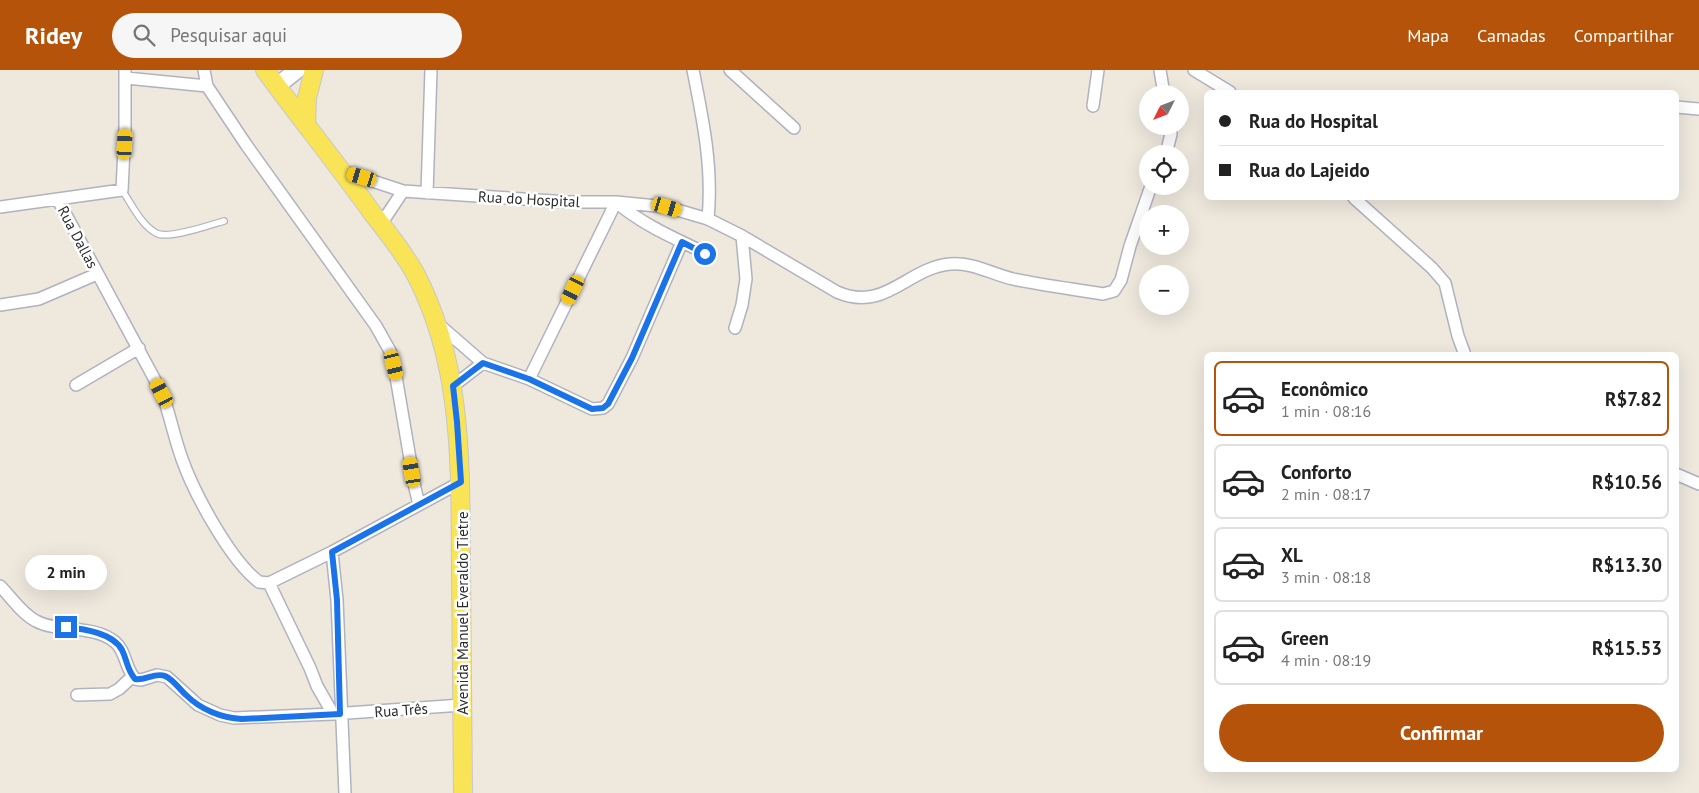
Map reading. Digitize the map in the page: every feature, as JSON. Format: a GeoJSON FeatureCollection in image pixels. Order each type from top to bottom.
{"type":"FeatureCollection","features":[{"type":"Feature","properties":{"kind":"main road","name":"Avenida Manuel Everaldo Tietre"},"geometry":{"type":"LineString","coordinates":[[265,70],[342,171],[415,273],[436,322],[453,386],[461,482],[463,793]]}},
{"type":"Feature","properties":{"kind":"main road"},"geometry":{"type":"LineString","coordinates":[[306,124],[307,98],[314,70]]}},
{"type":"Feature","properties":{"kind":"street"},"geometry":{"type":"LineString","coordinates":[[204,70],[207,86],[247,146],[376,326],[390,351],[419,505]]}},
{"type":"Feature","properties":{"kind":"street"},"geometry":{"type":"LineString","coordinates":[[277,86],[297,70]]}},
{"type":"Feature","properties":{"kind":"street"},"geometry":{"type":"LineString","coordinates":[[427,193],[431,70]]}},
{"type":"Feature","properties":{"kind":"street"},"geometry":{"type":"LineString","coordinates":[[693,70],[707,142],[710,179],[708,220]]}},
{"type":"Feature","properties":{"kind":"street"},"geometry":{"type":"LineString","coordinates":[[730,70],[794,128]]}},
{"type":"Feature","properties":{"kind":"street"},"geometry":{"type":"LineString","coordinates":[[1093,106],[1098,70]]}},
{"type":"Feature","properties":{"kind":"street"},"geometry":{"type":"LineString","coordinates":[[1160,70],[1162,85]]}},
{"type":"Feature","properties":{"kind":"street"},"geometry":{"type":"LineString","coordinates":[[1194,70],[1227,90]]}},
{"type":"Feature","properties":{"kind":"street"},"geometry":{"type":"LineString","coordinates":[[0,207],[122,190],[126,128],[125,74],[207,86]]}},
{"type":"Feature","properties":{"kind":"street"},"geometry":{"type":"LineString","coordinates":[[1679,107],[1699,109]]}},
{"type":"Feature","properties":{"kind":"street","name":"Rua do Hospital"},"geometry":{"type":"LineString","coordinates":[[342,171],[403,191],[568,202],[616,202],[667,207],[708,220],[742,236],[837,292],[855,298],[878,295],[934,268],[950,264],[966,265],[1013,279],[1103,294],[1114,291],[1121,280],[1130,246],[1148,195]]}},
{"type":"Feature","properties":{"kind":"street"},"geometry":{"type":"LineString","coordinates":[[381,224],[403,191]]}},
{"type":"Feature","properties":{"kind":"street","name":"Rua Dallas"},"geometry":{"type":"LineString","coordinates":[[58,200],[162,393],[182,460],[205,509],[232,552],[253,578],[261,583],[269,584]]}},
{"type":"Feature","properties":{"kind":"street"},"geometry":{"type":"LineString","coordinates":[[1356,200],[1444,281],[1464,352]]}},
{"type":"Feature","properties":{"kind":"street"},"geometry":{"type":"LineString","coordinates":[[529,379],[616,202],[641,221],[705,254]]}},
{"type":"Feature","properties":{"kind":"street"},"geometry":{"type":"LineString","coordinates":[[736,328],[746,279],[742,236]]}},
{"type":"Feature","properties":{"kind":"street"},"geometry":{"type":"LineString","coordinates":[[436,322],[483,363],[529,379],[595,410],[603,408],[608,404],[632,358],[682,242]]}},
{"type":"Feature","properties":{"kind":"street"},"geometry":{"type":"LineString","coordinates":[[0,305],[39,299],[97,274]]}},
{"type":"Feature","properties":{"kind":"street"},"geometry":{"type":"LineString","coordinates":[[76,385],[139,348]]}},
{"type":"Feature","properties":{"kind":"street"},"geometry":{"type":"LineString","coordinates":[[453,386],[483,363]]}},
{"type":"Feature","properties":{"kind":"street"},"geometry":{"type":"LineString","coordinates":[[1679,475],[1699,484]]}},
{"type":"Feature","properties":{"kind":"street"},"geometry":{"type":"LineString","coordinates":[[337,714],[317,686],[269,584],[461,482]]}},
{"type":"Feature","properties":{"kind":"street"},"geometry":{"type":"LineString","coordinates":[[332,552],[337,600],[337,714],[345,793]]}},
{"type":"Feature","properties":{"kind":"street"},"geometry":{"type":"LineString","coordinates":[[0,586],[27,615],[38,622],[78,628],[101,635],[114,641],[122,650],[129,672],[133,676],[110,694],[77,695]]}},
{"type":"Feature","properties":{"kind":"street","name":"Rua Três"},"geometry":{"type":"LineString","coordinates":[[133,676],[135,679],[141,680],[157,675],[168,677],[193,701],[227,717],[242,719],[462,705]]}},
{"type":"Feature","properties":{"kind":"lane"},"geometry":{"type":"LineString","coordinates":[[122,190],[145,224],[157,234],[172,236],[224,221]]}},
{"type":"Feature","properties":{"kind":"route"},"geometry":{"type":"LineString","coordinates":[[66,627],[78,628],[101,635],[117,643],[122,650],[129,672],[135,679],[141,680],[157,675],[168,677],[184,694],[198,705],[227,717],[242,719],[340,714],[337,600],[332,552],[461,482],[453,386],[483,363],[529,379],[592,409],[603,408],[608,404],[632,358],[682,242],[705,254]]}}]}
